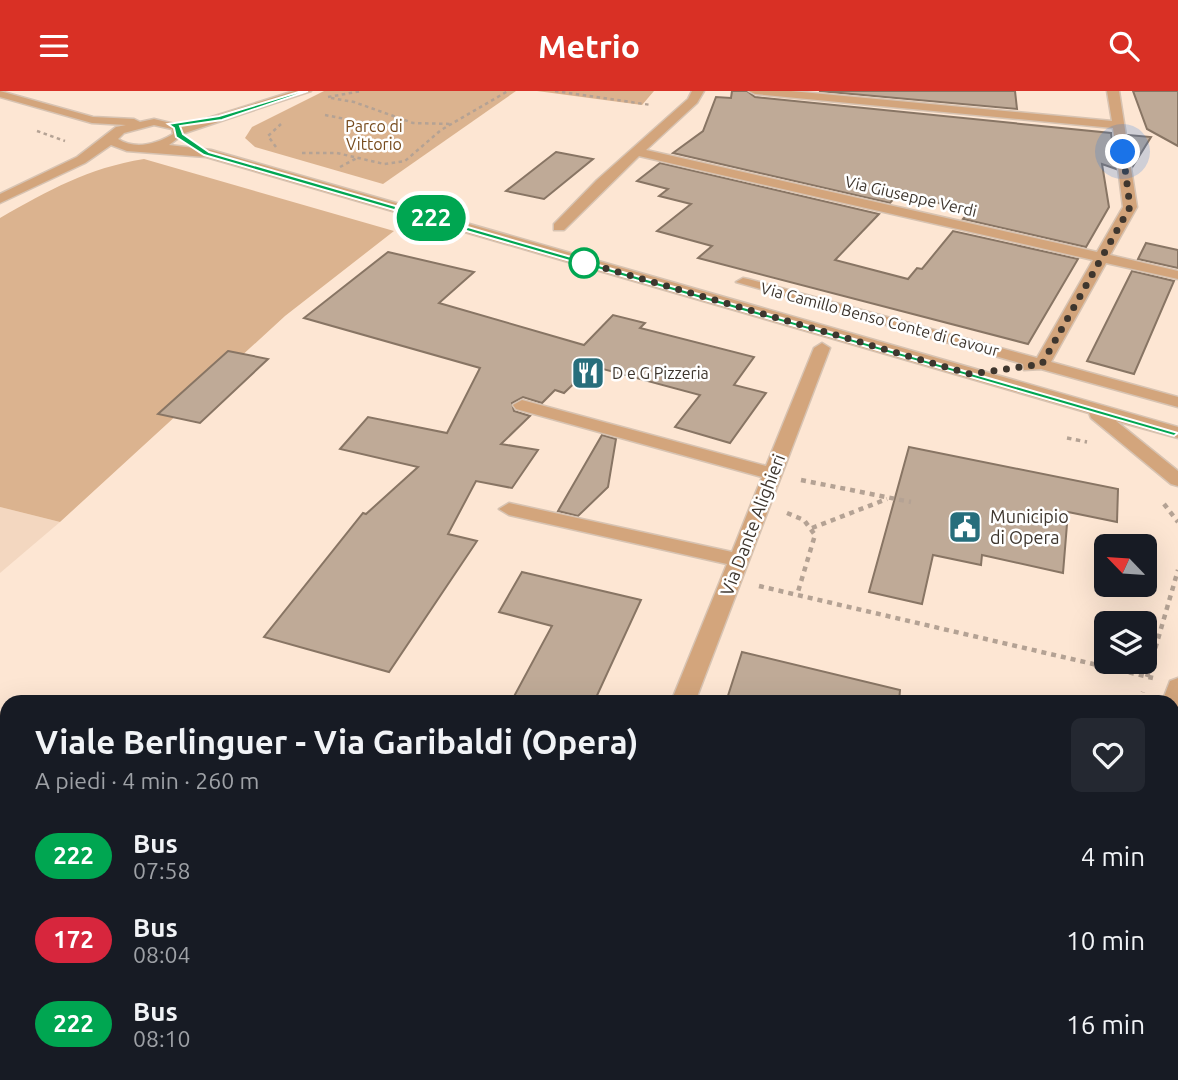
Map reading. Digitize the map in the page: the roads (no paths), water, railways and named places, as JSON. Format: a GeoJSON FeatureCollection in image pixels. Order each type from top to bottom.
{"type":"FeatureCollection","features":[{"type":"Feature","properties":{"kind":"street"},"geometry":{"type":"LineString","coordinates":[[82,160],[168,142],[177,130],[305,91]]}},
{"type":"Feature","properties":{"kind":"street"},"geometry":{"type":"LineString","coordinates":[[559,227],[693,101],[698,91]]}},
{"type":"Feature","properties":{"kind":"street"},"geometry":{"type":"LineString","coordinates":[[755,91],[1119,125]]}},
{"type":"Feature","properties":{"kind":"street"},"geometry":{"type":"LineString","coordinates":[[1042,364],[1130,207],[1113,91]]}},
{"type":"Feature","properties":{"kind":"street"},"geometry":{"type":"LineString","coordinates":[[0,94],[92,120],[143,123],[177,130],[206,153]]}},
{"type":"Feature","properties":{"kind":"street"},"geometry":{"type":"LineString","coordinates":[[92,120],[120,146],[206,153],[1178,433]]}},
{"type":"Feature","properties":{"kind":"street"},"geometry":{"type":"LineString","coordinates":[[0,199],[82,160],[120,130],[143,123]]}},
{"type":"Feature","properties":{"kind":"street","name":"Via Giuseppe Verdi"},"geometry":{"type":"LineString","coordinates":[[637,152],[1178,275]]}},
{"type":"Feature","properties":{"kind":"street","name":"Via Camillo Benso Conte di Cavour"},"geometry":{"type":"LineString","coordinates":[[743,282],[1178,402]]}},
{"type":"Feature","properties":{"kind":"street","name":"Via Dante Alighieri"},"geometry":{"type":"LineString","coordinates":[[686,695],[822,348]]}},
{"type":"Feature","properties":{"kind":"street"},"geometry":{"type":"LineString","coordinates":[[970,374],[1042,364]]}},
{"type":"Feature","properties":{"kind":"street"},"geometry":{"type":"LineString","coordinates":[[1042,364],[1058,386],[1178,480]]}},
{"type":"Feature","properties":{"kind":"street"},"geometry":{"type":"LineString","coordinates":[[522,405],[773,474]]}},
{"type":"Feature","properties":{"kind":"street"},"geometry":{"type":"LineString","coordinates":[[509,509],[739,560]]}},
{"type":"Feature","properties":{"kind":"place","name":"D e G Pizzeria"},"geometry":{"type":"Point","coordinates":[588,373]}},
{"type":"Feature","properties":{"kind":"place","name":"Municipio di Opera"},"geometry":{"type":"Point","coordinates":[965,527]}},
{"type":"Feature","properties":{"kind":"park label","name":"Parco di Vittorio"},"geometry":{"type":"Point","coordinates":[374,135]}}]}
